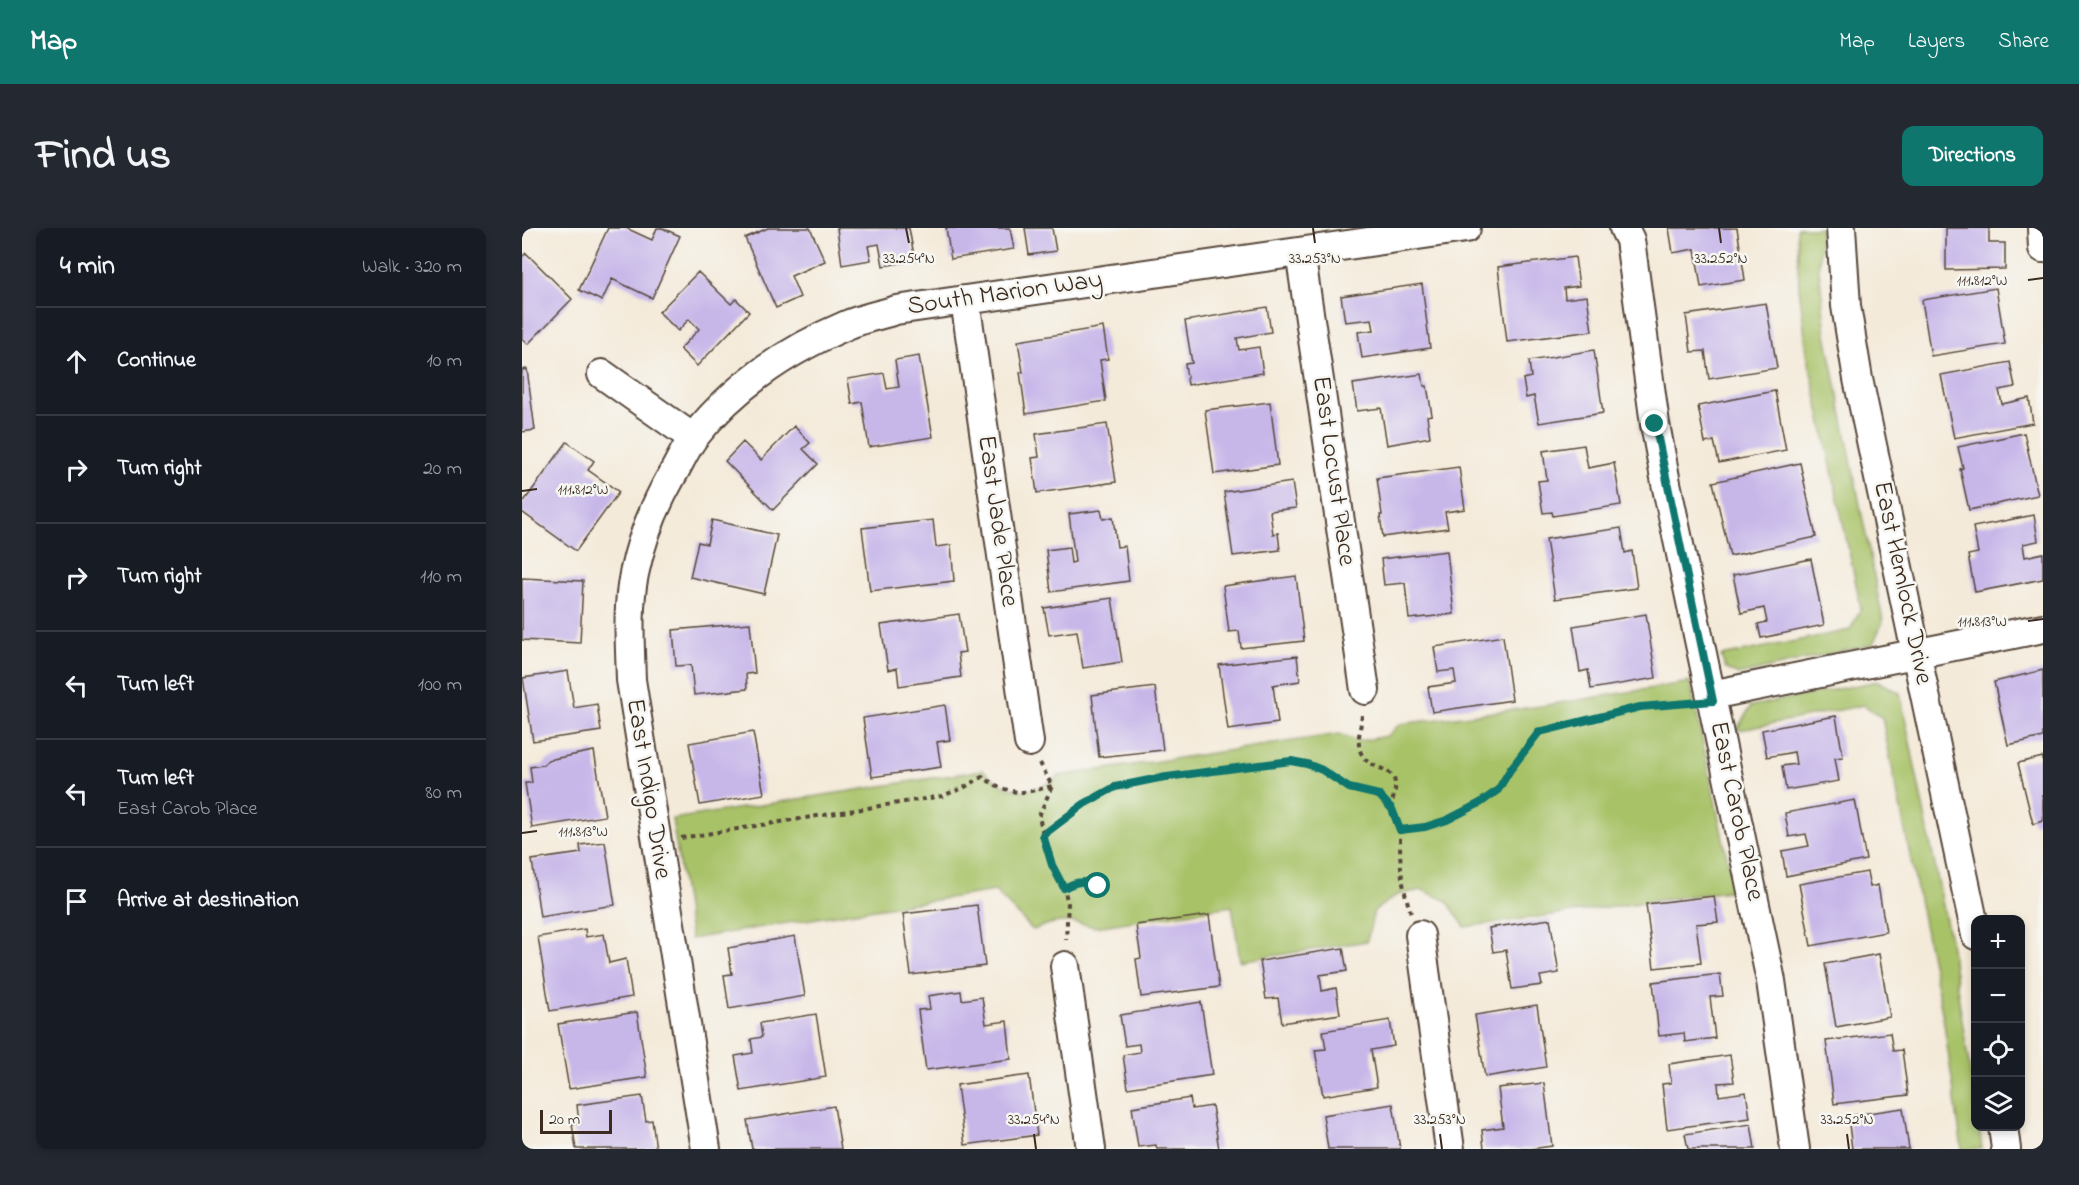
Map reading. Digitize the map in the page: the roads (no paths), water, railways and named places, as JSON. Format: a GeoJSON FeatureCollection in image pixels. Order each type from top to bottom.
{"type":"FeatureCollection","features":[{"type":"Feature","properties":{"kind":"street","name":"South Marion Way"},"geometry":{"type":"LineString","coordinates":[[693,438],[728,399],[763,371],[802,346],[850,324],[896,310],[1466,228]]}},
{"type":"Feature","properties":{"kind":"street","name":"East Carob Place"},"geometry":{"type":"LineString","coordinates":[[1624,228],[1630,240],[1655,424],[1666,483],[1771,981],[1795,1149]]}},
{"type":"Feature","properties":{"kind":"street","name":"East Hemlock Drive"},"geometry":{"type":"LineString","coordinates":[[1841,228],[1846,306],[1858,379],[1972,915]]}},
{"type":"Feature","properties":{"kind":"street"},"geometry":{"type":"LineString","coordinates":[[2042,228],[2043,248]]}},
{"type":"Feature","properties":{"kind":"street","name":"East Locust Place"},"geometry":{"type":"LineString","coordinates":[[1300,252],[1365,690]]}},
{"type":"Feature","properties":{"kind":"street","name":"East Jade Place"},"geometry":{"type":"LineString","coordinates":[[965,300],[1029,742]]}},
{"type":"Feature","properties":{"kind":"street"},"geometry":{"type":"LineString","coordinates":[[602,374],[693,438]]}},
{"type":"Feature","properties":{"kind":"street","name":"East Indigo Drive"},"geometry":{"type":"LineString","coordinates":[[693,438],[665,487],[646,528],[633,576],[630,627],[631,680],[706,1149]]}},
{"type":"Feature","properties":{"kind":"street"},"geometry":{"type":"LineString","coordinates":[[1712,698],[2043,628]]}},
{"type":"Feature","properties":{"kind":"street"},"geometry":{"type":"LineString","coordinates":[[1420,935],[1450,1149]]}},
{"type":"Feature","properties":{"kind":"street"},"geometry":{"type":"LineString","coordinates":[[1065,966],[1091,1149]]}},
{"type":"Feature","properties":{"kind":"street"},"geometry":{"type":"LineString","coordinates":[[2004,1131],[2006,1149]]}}]}
